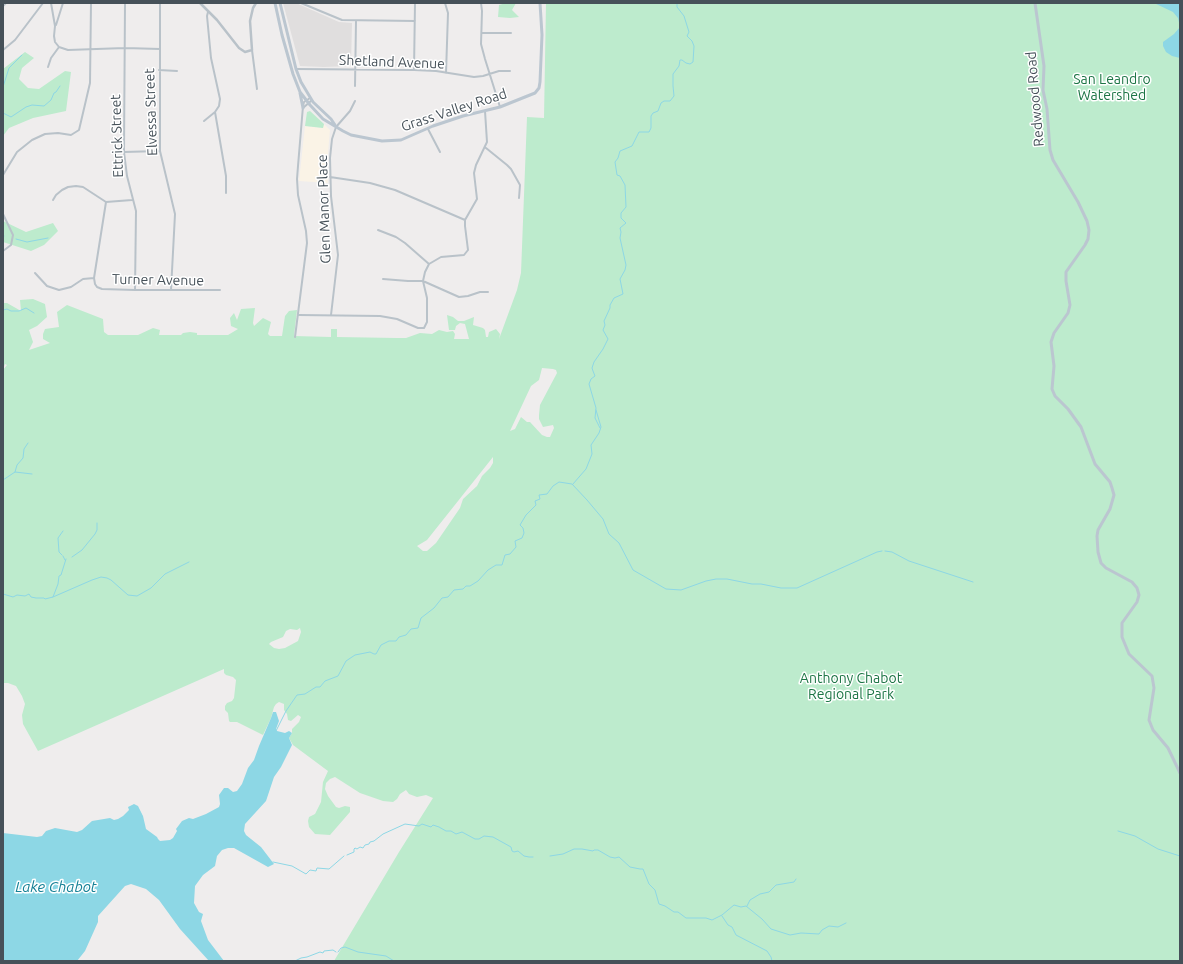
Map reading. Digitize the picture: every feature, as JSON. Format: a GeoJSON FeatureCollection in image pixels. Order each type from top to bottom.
{"type":"FeatureCollection","features":[{"type":"Feature","properties":{"kind":"main road"},"geometry":{"type":"LineString","coordinates":[[275,3],[282,35],[294,70]]}},
{"type":"Feature","properties":{"kind":"main road"},"geometry":{"type":"LineString","coordinates":[[280,3],[303,108]]}},
{"type":"Feature","properties":{"kind":"main road","name":"Grass Valley Road"},"geometry":{"type":"LineString","coordinates":[[300,92],[323,119],[336,127],[351,135],[382,141],[400,140],[463,116],[500,107],[532,95],[537,91],[540,82],[542,35],[540,3]]}},
{"type":"Feature","properties":{"kind":"main road","name":"Redwood Road"},"geometry":{"type":"LineString","coordinates":[[1035,3],[1044,66],[1043,90],[1047,109],[1050,150],[1053,160],[1074,194],[1084,216],[1088,230],[1086,245],[1066,272],[1066,282],[1070,305],[1068,313],[1054,333],[1051,342],[1054,371],[1052,389],[1055,396],[1068,409],[1081,427],[1095,464],[1110,482],[1114,495],[1113,502],[1098,530],[1098,552],[1101,563],[1106,568],[1132,582],[1137,588],[1139,595],[1137,602],[1122,623],[1122,637],[1130,654],[1152,676],[1154,688],[1149,720],[1154,730],[1168,748],[1180,773]]}},
{"type":"Feature","properties":{"kind":"main road","name":"Grass Valley Road"},"geometry":{"type":"LineString","coordinates":[[294,70],[311,99],[331,119],[336,127]]}},
{"type":"Feature","properties":{"kind":"street"},"geometry":{"type":"LineString","coordinates":[[3,6],[6,3]]}},
{"type":"Feature","properties":{"kind":"street"},"geometry":{"type":"LineString","coordinates":[[3,50],[15,40],[43,3]]}},
{"type":"Feature","properties":{"kind":"street"},"geometry":{"type":"LineString","coordinates":[[51,3],[55,26]]}},
{"type":"Feature","properties":{"kind":"street"},"geometry":{"type":"LineString","coordinates":[[63,3],[55,26],[54,36],[55,42],[59,48],[68,50],[125,48],[160,49]]}},
{"type":"Feature","properties":{"kind":"street"},"geometry":{"type":"LineString","coordinates":[[3,175],[17,152],[32,140],[45,134],[58,133],[70,135],[79,130],[90,83],[91,3]]}},
{"type":"Feature","properties":{"kind":"street","name":"Ettrick Street"},"geometry":{"type":"LineString","coordinates":[[125,3],[124,152],[127,176],[136,211],[135,290]]}},
{"type":"Feature","properties":{"kind":"street","name":"Elvessa Street"},"geometry":{"type":"LineString","coordinates":[[160,3],[160,151],[175,214],[171,290]]}},
{"type":"Feature","properties":{"kind":"street"},"geometry":{"type":"LineString","coordinates":[[200,3],[217,20],[242,51],[245,52],[252,50]]}},
{"type":"Feature","properties":{"kind":"street"},"geometry":{"type":"LineString","coordinates":[[256,3],[253,8],[250,21],[257,89]]}},
{"type":"Feature","properties":{"kind":"street"},"geometry":{"type":"LineString","coordinates":[[301,3],[342,20],[415,21]]}},
{"type":"Feature","properties":{"kind":"street"},"geometry":{"type":"LineString","coordinates":[[414,70],[415,3]]}},
{"type":"Feature","properties":{"kind":"street"},"geometry":{"type":"LineString","coordinates":[[445,3],[448,13],[446,73]]}},
{"type":"Feature","properties":{"kind":"street"},"geometry":{"type":"LineString","coordinates":[[481,3],[481,44],[500,107]]}},
{"type":"Feature","properties":{"kind":"street"},"geometry":{"type":"LineString","coordinates":[[204,121],[215,112],[219,106],[220,99],[211,58],[207,16],[208,12]]}},
{"type":"Feature","properties":{"kind":"street"},"geometry":{"type":"LineString","coordinates":[[355,86],[356,21]]}},
{"type":"Feature","properties":{"kind":"street"},"geometry":{"type":"LineString","coordinates":[[482,33],[511,33]]}},
{"type":"Feature","properties":{"kind":"street"},"geometry":{"type":"LineString","coordinates":[[48,67],[51,58],[59,48]]}},
{"type":"Feature","properties":{"kind":"street"},"geometry":{"type":"LineString","coordinates":[[160,70],[177,72]]}},
{"type":"Feature","properties":{"kind":"street","name":"Shetland Avenue"},"geometry":{"type":"LineString","coordinates":[[294,70],[414,70],[474,77],[499,71],[510,71]]}},
{"type":"Feature","properties":{"kind":"street"},"geometry":{"type":"LineString","coordinates":[[295,336],[299,315],[307,244],[306,230],[298,195],[297,179],[303,103],[311,99]]}},
{"type":"Feature","properties":{"kind":"street"},"geometry":{"type":"LineString","coordinates":[[336,127],[350,112],[355,101]]}},
{"type":"Feature","properties":{"kind":"street"},"geometry":{"type":"LineString","coordinates":[[299,315],[380,316],[397,319],[418,328],[424,328],[427,322],[427,298],[423,281],[429,264],[441,257],[460,256],[467,253],[469,246],[465,231],[465,220],[477,199],[474,174],[476,165],[486,148],[487,137],[485,111]]}},
{"type":"Feature","properties":{"kind":"street"},"geometry":{"type":"LineString","coordinates":[[215,112],[226,176],[226,192]]}},
{"type":"Feature","properties":{"kind":"street","name":"Glen Manor Place"},"geometry":{"type":"LineString","coordinates":[[331,316],[338,255],[332,214],[330,177],[333,135],[336,127]]}},
{"type":"Feature","properties":{"kind":"street"},"geometry":{"type":"LineString","coordinates":[[428,129],[440,152]]}},
{"type":"Feature","properties":{"kind":"street"},"geometry":{"type":"LineString","coordinates":[[486,148],[508,165],[520,185],[519,198]]}},
{"type":"Feature","properties":{"kind":"street"},"geometry":{"type":"LineString","coordinates":[[124,152],[160,151]]}},
{"type":"Feature","properties":{"kind":"street"},"geometry":{"type":"LineString","coordinates":[[330,177],[370,183],[395,190],[465,220]]}},
{"type":"Feature","properties":{"kind":"street"},"geometry":{"type":"LineString","coordinates":[[54,200],[56,195],[62,190],[68,187],[76,186],[83,187],[106,202],[133,200]]}},
{"type":"Feature","properties":{"kind":"street"},"geometry":{"type":"LineString","coordinates":[[35,273],[47,286],[59,290],[71,287],[83,280],[94,278],[106,202]]}},
{"type":"Feature","properties":{"kind":"street"},"geometry":{"type":"LineString","coordinates":[[3,214],[13,235],[10,246],[3,251]]}},
{"type":"Feature","properties":{"kind":"street"},"geometry":{"type":"LineString","coordinates":[[378,230],[396,237],[405,243],[429,264]]}},
{"type":"Feature","properties":{"kind":"street","name":"Turner Avenue"},"geometry":{"type":"LineString","coordinates":[[94,278],[94,284],[102,289],[220,290]]}},
{"type":"Feature","properties":{"kind":"street"},"geometry":{"type":"LineString","coordinates":[[383,279],[423,281],[459,297],[480,292],[488,292]]}},
{"type":"Feature","properties":{"kind":"shaded area"},"geometry":{"type":"Polygon","coordinates":[[[283,3],[296,3],[339,22],[352,23],[351,66],[300,66],[283,3]]]}},
{"type":"Feature","properties":{"kind":"shaded area"},"geometry":{"type":"Polygon","coordinates":[[[324,124],[330,130],[327,165],[328,183],[299,181],[305,126],[323,128],[324,124]]]}},
{"type":"Feature","properties":{"kind":"green space"},"geometry":{"type":"Polygon","coordinates":[[[516,3],[512,10],[519,17],[498,17],[499,5],[516,3]]]}},
{"type":"Feature","properties":{"kind":"green space"},"geometry":{"type":"Polygon","coordinates":[[[546,3],[1180,3],[1180,961],[334,961],[433,798],[426,795],[417,797],[409,794],[406,790],[393,802],[383,801],[360,793],[335,777],[326,783],[325,789],[328,796],[336,807],[350,807],[350,812],[330,835],[315,834],[309,827],[308,821],[309,817],[315,814],[321,802],[323,782],[328,771],[293,745],[289,738],[292,733],[292,729],[299,722],[301,717],[298,715],[291,721],[288,720],[287,714],[284,710],[284,704],[279,702],[274,707],[271,718],[263,735],[237,722],[230,722],[225,706],[234,698],[236,680],[233,677],[226,675],[224,673],[224,669],[38,751],[23,724],[22,715],[25,704],[22,696],[16,686],[3,683],[3,370],[7,365],[5,364],[3,369],[3,303],[7,303],[21,311],[20,300],[33,299],[45,304],[47,317],[37,326],[29,330],[33,342],[29,350],[50,343],[43,339],[45,329],[59,327],[57,312],[67,305],[103,319],[104,332],[108,335],[138,335],[153,328],[160,330],[159,335],[181,335],[183,333],[190,332],[197,333],[197,335],[228,335],[238,329],[231,326],[230,318],[234,313],[237,320],[241,309],[255,308],[254,326],[263,318],[271,322],[268,334],[270,336],[282,336],[285,316],[289,311],[297,310],[294,336],[331,337],[331,329],[337,329],[337,337],[406,338],[420,333],[432,334],[439,330],[447,332],[453,331],[455,334],[454,339],[469,339],[465,324],[460,323],[456,326],[455,330],[449,330],[447,315],[458,321],[464,321],[474,317],[473,325],[483,328],[485,330],[486,337],[488,337],[489,332],[496,329],[500,334],[499,339],[517,290],[521,273],[527,117],[544,118],[546,3]],[[542,368],[539,380],[531,386],[510,431],[515,429],[521,417],[527,422],[530,422],[542,435],[550,437],[554,428],[553,425],[543,427],[539,419],[540,405],[557,373],[556,370],[553,369],[542,368]],[[493,457],[427,540],[417,546],[423,551],[427,551],[436,543],[460,508],[463,499],[477,486],[482,476],[490,468],[493,463],[493,457]],[[300,628],[297,630],[290,629],[286,631],[283,637],[269,644],[274,648],[285,648],[298,641],[301,632],[300,628]]]}},
{"type":"Feature","properties":{"kind":"green space"},"geometry":{"type":"Polygon","coordinates":[[[25,52],[34,58],[22,68],[19,79],[28,88],[39,89],[65,71],[71,72],[66,111],[33,118],[9,128],[3,136],[3,69],[25,52]]]}},
{"type":"Feature","properties":{"kind":"green space"},"geometry":{"type":"Polygon","coordinates":[[[310,111],[324,124],[323,128],[305,126],[307,112],[310,111]]]}},
{"type":"Feature","properties":{"kind":"green space"},"geometry":{"type":"Polygon","coordinates":[[[3,221],[26,232],[53,223],[58,231],[44,245],[31,251],[3,242],[3,221]]]}},
{"type":"Feature","properties":{"kind":"water"},"geometry":{"type":"Polygon","coordinates":[[[1154,3],[1180,3],[1180,27],[1178,18],[1173,12],[1154,3]]]}},
{"type":"Feature","properties":{"kind":"water"},"geometry":{"type":"Polygon","coordinates":[[[1180,27],[1180,58],[1172,56],[1166,52],[1163,42],[1174,34],[1180,27]]]}},
{"type":"Feature","properties":{"kind":"water","name":"Lake Chabot"},"geometry":{"type":"Polygon","coordinates":[[[273,712],[276,712],[279,721],[276,729],[277,731],[285,733],[289,731],[292,733],[289,738],[292,745],[274,777],[266,801],[245,824],[244,831],[246,835],[261,847],[274,864],[268,867],[234,848],[228,848],[222,850],[217,856],[215,866],[203,875],[195,886],[194,903],[199,912],[203,914],[201,921],[208,940],[224,961],[209,961],[180,929],[159,900],[146,889],[131,884],[125,886],[98,916],[98,922],[85,951],[77,961],[3,961],[3,833],[37,837],[42,836],[46,831],[55,828],[77,832],[82,830],[92,821],[110,818],[114,820],[118,819],[129,810],[128,807],[134,804],[138,806],[143,816],[146,829],[160,841],[170,840],[173,838],[177,831],[176,829],[182,821],[189,818],[193,819],[219,807],[219,795],[224,788],[228,788],[233,792],[237,791],[242,784],[248,768],[254,760],[273,712]]]}},
{"type":"Feature","properties":{"kind":"waterway"},"geometry":{"type":"LineString","coordinates":[[600,428],[595,418],[596,408],[589,384],[591,379],[595,376],[592,368],[594,362],[608,339],[603,330],[605,325],[604,321],[610,305],[614,298],[623,294],[620,279],[626,265],[620,238],[620,228],[626,223],[621,218],[621,213],[626,207],[625,185],[620,176],[617,175],[615,162],[620,151],[632,146],[639,132],[649,132],[651,128],[651,116],[653,113],[658,111],[661,103],[664,101],[670,101],[674,96],[673,74],[679,66],[680,60],[690,64],[693,62],[694,46],[692,41],[687,36],[689,32],[684,16],[677,7],[677,3]]}},
{"type":"Feature","properties":{"kind":"waterway"},"geometry":{"type":"LineString","coordinates":[[3,87],[9,68],[22,55]]}},
{"type":"Feature","properties":{"kind":"waterway"},"geometry":{"type":"LineString","coordinates":[[3,113],[11,117],[26,107],[32,105],[44,106],[51,100],[54,93],[60,86]]}},
{"type":"Feature","properties":{"kind":"waterway"},"geometry":{"type":"LineString","coordinates":[[16,239],[27,242],[48,238]]}},
{"type":"Feature","properties":{"kind":"waterway"},"geometry":{"type":"LineString","coordinates":[[3,310],[7,309],[11,311],[19,311],[26,308],[34,313]]}},
{"type":"Feature","properties":{"kind":"waterway"},"geometry":{"type":"LineString","coordinates":[[573,484],[586,469],[592,454],[591,445],[601,427],[596,410]]}},
{"type":"Feature","properties":{"kind":"waterway"},"geometry":{"type":"LineString","coordinates":[[15,472],[17,465],[23,458],[24,449],[28,443]]}},
{"type":"Feature","properties":{"kind":"waterway"},"geometry":{"type":"LineString","coordinates":[[3,480],[15,472],[32,474]]}},
{"type":"Feature","properties":{"kind":"waterway"},"geometry":{"type":"LineString","coordinates":[[276,731],[286,711],[297,695],[305,694],[316,687],[320,687],[325,681],[338,676],[346,661],[355,655],[370,652],[376,654],[381,645],[389,641],[396,641],[399,637],[406,635],[411,629],[418,628],[421,618],[434,608],[442,598],[448,597],[454,590],[463,589],[466,586],[470,586],[478,581],[488,570],[496,565],[502,565],[505,555],[510,554],[516,547],[515,541],[522,538],[524,533],[523,528],[520,525],[526,515],[536,505],[535,501],[540,499],[539,495],[547,494],[553,486],[559,482],[572,484],[603,519],[609,534],[619,543],[633,570],[666,589],[681,590],[716,579],[727,579],[781,588],[797,588],[882,551]]}},
{"type":"Feature","properties":{"kind":"waterway"},"geometry":{"type":"LineString","coordinates":[[72,557],[82,550],[95,534],[97,530],[97,523]]}},
{"type":"Feature","properties":{"kind":"waterway"},"geometry":{"type":"LineString","coordinates":[[62,555],[59,552],[58,538],[63,531]]}},
{"type":"Feature","properties":{"kind":"waterway"},"geometry":{"type":"LineString","coordinates":[[885,551],[892,552],[909,561],[973,582]]}},
{"type":"Feature","properties":{"kind":"waterway"},"geometry":{"type":"LineString","coordinates":[[63,556],[65,560]]}},
{"type":"Feature","properties":{"kind":"waterway"},"geometry":{"type":"LineString","coordinates":[[3,594],[13,597],[17,595],[25,596],[29,594],[31,597],[45,599],[53,597],[66,559]]}},
{"type":"Feature","properties":{"kind":"waterway"},"geometry":{"type":"LineString","coordinates":[[53,597],[101,577],[111,580],[128,595],[137,596],[151,588],[165,574],[189,562]]}},
{"type":"Feature","properties":{"kind":"waterway"},"geometry":{"type":"LineString","coordinates":[[347,855],[354,852],[355,848],[363,848],[365,845],[374,841],[383,834],[405,824],[419,826],[422,824],[431,827],[433,825],[456,834],[462,832],[475,839],[479,839],[484,836],[493,837],[511,847],[512,851],[518,851],[524,856],[533,857]]}},
{"type":"Feature","properties":{"kind":"waterway"},"geometry":{"type":"LineString","coordinates":[[1118,831],[1135,836],[1158,849],[1180,856]]}},
{"type":"Feature","properties":{"kind":"waterway"},"geometry":{"type":"LineString","coordinates":[[550,856],[563,854],[574,849],[582,849],[593,851],[598,850],[610,857],[619,857],[630,867],[643,869],[649,884],[655,890],[659,904],[674,912],[678,912],[686,918],[706,918],[712,920],[722,915],[734,905],[741,907],[746,906],[762,919],[771,929],[790,935],[801,933],[819,934],[822,930],[829,926],[838,927],[846,923]]}},
{"type":"Feature","properties":{"kind":"waterway"},"geometry":{"type":"LineString","coordinates":[[273,862],[292,866],[306,874],[310,870],[316,871],[317,868],[329,869],[344,856]]}},
{"type":"Feature","properties":{"kind":"waterway"},"geometry":{"type":"LineString","coordinates":[[747,906],[750,900],[760,894],[769,892],[776,885],[794,882],[796,879]]}},
{"type":"Feature","properties":{"kind":"waterway"},"geometry":{"type":"LineString","coordinates":[[722,916],[728,925],[732,927],[736,935],[767,951],[772,961]]}},
{"type":"Feature","properties":{"kind":"waterway"},"geometry":{"type":"LineString","coordinates":[[338,952],[341,948],[345,947],[358,952],[386,956],[394,961]]}},
{"type":"Feature","properties":{"kind":"waterway"},"geometry":{"type":"LineString","coordinates":[[295,961],[320,952],[323,953],[324,951],[333,950],[336,952]]}},
{"type":"Feature","properties":{"kind":"park label","name":"San Leandro Watershed"},"geometry":{"type":"Point","coordinates":[1112,88]}},
{"type":"Feature","properties":{"kind":"park label","name":"Anthony Chabot Regional Park"},"geometry":{"type":"Point","coordinates":[851,686]}}]}
